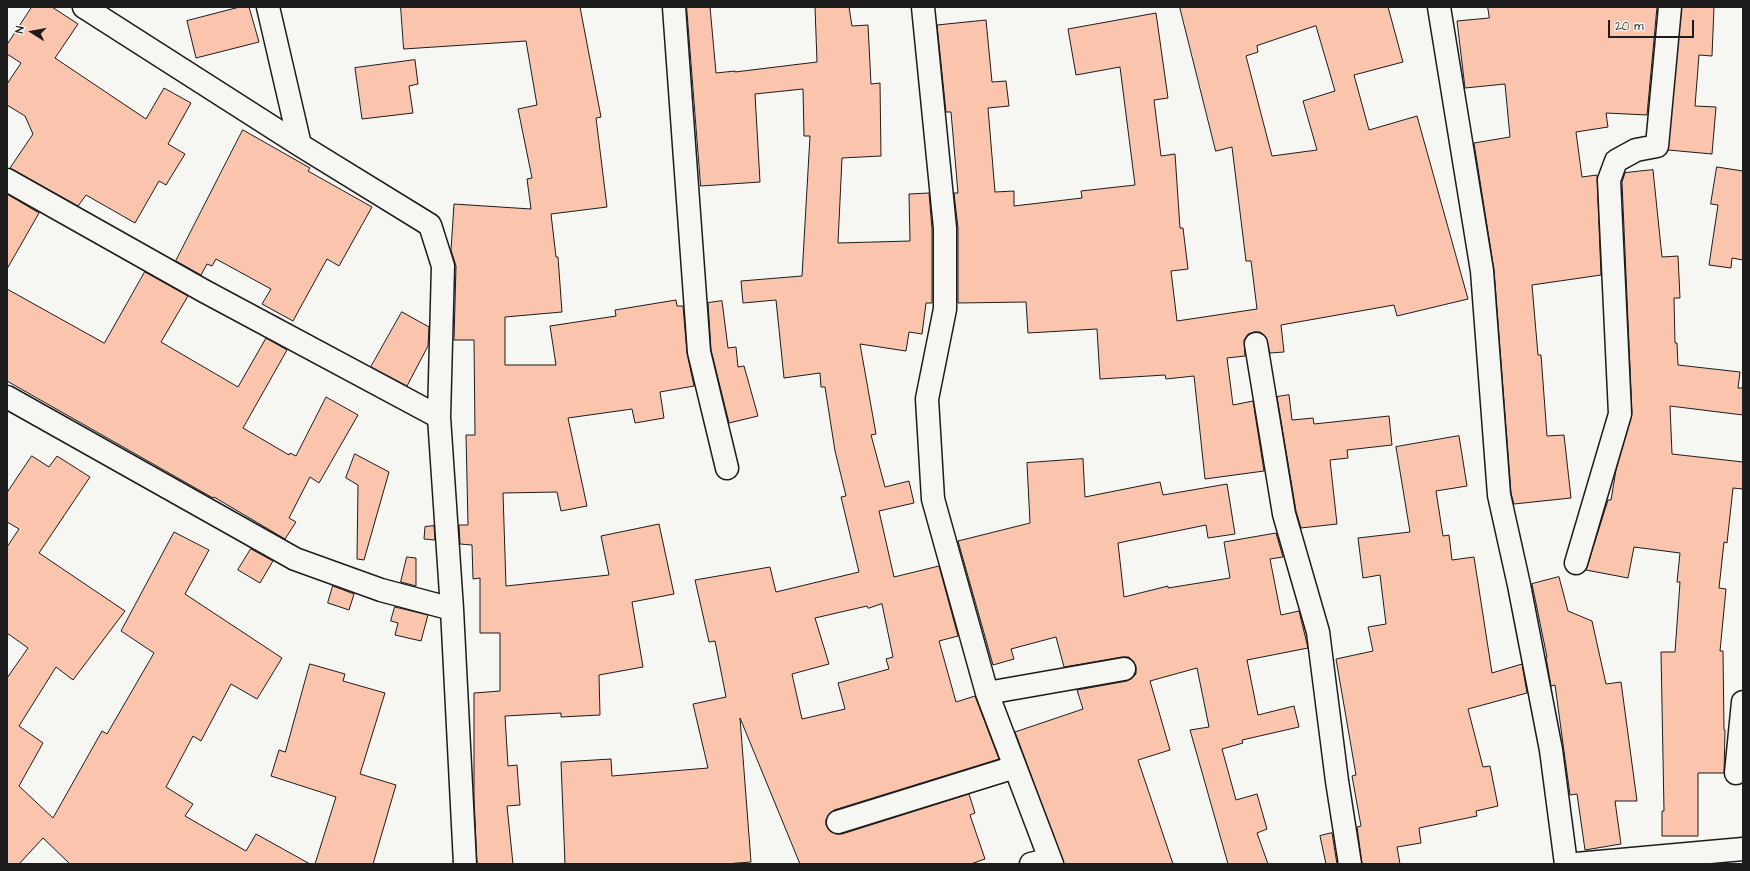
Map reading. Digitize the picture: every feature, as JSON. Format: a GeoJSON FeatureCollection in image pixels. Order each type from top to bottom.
{"type":"FeatureCollection","features":[{"type":"Feature","properties":{"kind":"street"},"geometry":{"type":"LineString","coordinates":[[268,7],[300,145]]}},
{"type":"Feature","properties":{"kind":"street"},"geometry":{"type":"LineString","coordinates":[[674,7],[699,352],[727,468]]}},
{"type":"Feature","properties":{"kind":"street"},"geometry":{"type":"LineString","coordinates":[[924,7],[945,228],[945,309],[927,399],[933,498],[987,693],[1015,767],[1044,862]]}},
{"type":"Feature","properties":{"kind":"street"},"geometry":{"type":"LineString","coordinates":[[1439,7],[1482,271],[1499,495],[1519,585],[1552,750],[1566,864]]}},
{"type":"Feature","properties":{"kind":"street"},"geometry":{"type":"LineString","coordinates":[[1576,563],[1620,414],[1609,180],[1616,161],[1636,150],[1657,146],[1670,7]]}},
{"type":"Feature","properties":{"kind":"street"},"geometry":{"type":"LineString","coordinates":[[89,9],[300,145],[430,225],[443,266],[439,417],[452,609],[465,864]]}},
{"type":"Feature","properties":{"kind":"street"},"geometry":{"type":"LineString","coordinates":[[7,180],[204,291],[439,417]]}},
{"type":"Feature","properties":{"kind":"street"},"geometry":{"type":"LineString","coordinates":[[1256,344],[1284,514],[1318,632],[1337,781],[1350,864]]}},
{"type":"Feature","properties":{"kind":"street"},"geometry":{"type":"LineString","coordinates":[[7,397],[295,559],[380,590],[452,609]]}},
{"type":"Feature","properties":{"kind":"street"},"geometry":{"type":"LineString","coordinates":[[987,693],[1124,669]]}},
{"type":"Feature","properties":{"kind":"street"},"geometry":{"type":"LineString","coordinates":[[1736,773],[1743,702]]}},
{"type":"Feature","properties":{"kind":"street"},"geometry":{"type":"LineString","coordinates":[[838,822],[1015,767]]}},
{"type":"Feature","properties":{"kind":"street"},"geometry":{"type":"LineString","coordinates":[[1576,864],[1690,859],[1743,849]]}},
{"type":"Feature","properties":{"kind":"building"},"geometry":{"type":"Polygon","coordinates":[[[32,7],[52,7],[78,24],[55,58],[146,119],[164,88],[191,103],[168,144],[185,154],[166,185],[159,181],[135,223],[86,195],[78,206],[10,168],[33,134],[25,116],[7,105],[7,84],[21,63],[7,54],[7,45],[32,7]]]}},
{"type":"Feature","properties":{"kind":"building"},"geometry":{"type":"Polygon","coordinates":[[[240,7],[249,7],[259,42],[196,58],[187,21],[240,7]]]}},
{"type":"Feature","properties":{"kind":"building"},"geometry":{"type":"Polygon","coordinates":[[[401,7],[580,7],[601,117],[596,118],[607,207],[551,214],[556,257],[558,257],[562,312],[505,317],[505,365],[556,365],[550,326],[616,316],[615,310],[676,300],[677,306],[683,306],[687,353],[694,386],[660,392],[664,418],[635,423],[632,409],[568,418],[587,506],[561,511],[557,492],[503,493],[506,586],[609,575],[601,536],[659,524],[674,594],[632,602],[643,667],[599,675],[600,715],[561,717],[561,713],[505,716],[508,766],[517,765],[520,805],[507,806],[513,864],[477,864],[474,798],[474,693],[500,691],[500,633],[480,633],[480,578],[473,579],[472,545],[460,544],[459,525],[468,525],[466,435],[475,435],[474,340],[454,340],[456,266],[451,250],[454,204],[531,209],[527,179],[532,178],[518,109],[537,105],[526,41],[404,49],[401,7]]]}},
{"type":"Feature","properties":{"kind":"building"},"geometry":{"type":"Polygon","coordinates":[[[687,7],[710,7],[716,73],[817,62],[815,7],[849,7],[852,26],[868,25],[871,84],[880,83],[881,156],[842,158],[838,243],[910,241],[909,194],[929,193],[932,229],[932,303],[926,303],[922,334],[909,332],[906,351],[860,344],[876,434],[871,435],[885,487],[909,481],[914,503],[879,511],[894,577],[939,566],[958,636],[939,641],[956,702],[975,696],[999,759],[834,810],[829,814],[826,820],[826,825],[830,831],[836,834],[842,834],[969,794],[975,813],[970,815],[985,859],[971,864],[800,864],[740,718],[751,862],[725,864],[565,864],[561,762],[611,759],[612,776],[708,768],[693,704],[726,697],[715,641],[709,642],[695,580],[770,567],[776,592],[859,572],[841,497],[846,496],[835,451],[825,387],[821,387],[820,373],[784,378],[776,300],[743,303],[741,281],[802,276],[810,136],[804,136],[803,89],[755,94],[760,182],[701,186],[687,7]],[[882,604],[815,618],[829,664],[792,674],[802,719],[845,709],[838,683],[889,669],[886,659],[893,657],[882,604]]]}},
{"type":"Feature","properties":{"kind":"building"},"geometry":{"type":"Polygon","coordinates":[[[1180,7],[1388,7],[1403,62],[1354,75],[1369,130],[1417,116],[1468,299],[1397,316],[1394,305],[1281,325],[1284,352],[1270,353],[1265,336],[1260,332],[1248,334],[1244,340],[1245,356],[1227,358],[1233,405],[1253,401],[1264,471],[1205,479],[1194,376],[1166,379],[1165,375],[1100,379],[1097,329],[1028,333],[1026,302],[958,303],[958,228],[954,193],[958,193],[951,112],[946,112],[937,25],[986,20],[992,82],[1006,81],[1009,106],[988,108],[995,192],[1014,191],[1014,206],[1082,198],[1081,191],[1135,185],[1120,67],[1076,75],[1068,29],[1156,13],[1168,98],[1154,100],[1161,156],[1175,154],[1180,228],[1183,228],[1188,269],[1171,271],[1177,321],[1257,309],[1251,261],[1246,261],[1232,147],[1216,151],[1180,7]],[[1316,26],[1257,46],[1258,52],[1246,56],[1272,156],[1317,150],[1303,101],[1335,91],[1316,26]]]}},
{"type":"Feature","properties":{"kind":"building"},"geometry":{"type":"Polygon","coordinates":[[[1488,7],[1657,7],[1647,115],[1606,113],[1608,127],[1576,132],[1582,177],[1597,175],[1601,275],[1532,285],[1538,355],[1541,355],[1547,436],[1564,435],[1571,498],[1514,504],[1511,493],[1494,270],[1474,143],[1510,137],[1505,84],[1465,88],[1457,21],[1489,18],[1488,7]]]}},
{"type":"Feature","properties":{"kind":"building"},"geometry":{"type":"Polygon","coordinates":[[[1682,7],[1714,7],[1712,56],[1699,55],[1695,106],[1716,107],[1712,154],[1668,150],[1682,7]]]}},
{"type":"Feature","properties":{"kind":"building"},"geometry":{"type":"Polygon","coordinates":[[[415,60],[418,84],[409,86],[413,113],[362,119],[355,68],[415,60]]]}},
{"type":"Feature","properties":{"kind":"building"},"geometry":{"type":"Polygon","coordinates":[[[243,130],[310,168],[308,171],[372,207],[339,266],[327,259],[293,321],[262,304],[271,289],[216,259],[212,266],[207,264],[201,275],[176,261],[243,130]]]}},
{"type":"Feature","properties":{"kind":"building"},"geometry":{"type":"Polygon","coordinates":[[[1717,167],[1743,171],[1743,260],[1732,258],[1731,268],[1709,265],[1718,205],[1711,204],[1717,167]]]}},
{"type":"Feature","properties":{"kind":"building"},"geometry":{"type":"Polygon","coordinates":[[[1653,170],[1662,257],[1678,256],[1680,298],[1674,298],[1675,343],[1677,343],[1678,365],[1740,372],[1738,388],[1743,388],[1743,415],[1670,406],[1672,454],[1743,462],[1743,489],[1733,488],[1727,543],[1724,542],[1719,588],[1726,589],[1720,651],[1723,651],[1725,730],[1724,773],[1698,773],[1698,836],[1662,836],[1662,811],[1664,811],[1661,652],[1675,652],[1680,582],[1677,582],[1680,553],[1634,547],[1628,578],[1586,570],[1608,500],[1611,500],[1616,470],[1632,414],[1622,182],[1625,173],[1653,170]]]}},
{"type":"Feature","properties":{"kind":"building"},"geometry":{"type":"Polygon","coordinates":[[[7,194],[39,213],[7,269],[7,194]]]}},
{"type":"Feature","properties":{"kind":"building"},"geometry":{"type":"Polygon","coordinates":[[[145,272],[188,296],[161,342],[238,387],[266,338],[287,350],[243,428],[289,455],[290,453],[296,456],[326,397],[358,415],[319,483],[310,477],[289,518],[296,522],[285,539],[214,497],[213,498],[7,381],[7,289],[104,343],[145,272]]]}},
{"type":"Feature","properties":{"kind":"building"},"geometry":{"type":"Polygon","coordinates":[[[722,301],[728,348],[736,347],[738,367],[744,366],[758,416],[729,423],[711,350],[708,303],[722,301]]]}},
{"type":"Feature","properties":{"kind":"building"},"geometry":{"type":"Polygon","coordinates":[[[402,312],[429,327],[428,346],[407,386],[371,367],[402,312]]]}},
{"type":"Feature","properties":{"kind":"building"},"geometry":{"type":"Polygon","coordinates":[[[1289,395],[1292,420],[1313,418],[1314,424],[1389,416],[1392,445],[1347,450],[1348,458],[1330,460],[1337,524],[1301,528],[1296,511],[1277,397],[1289,395]]]}},
{"type":"Feature","properties":{"kind":"building"},"geometry":{"type":"Polygon","coordinates":[[[1459,436],[1467,486],[1436,491],[1443,536],[1449,535],[1452,560],[1474,557],[1492,673],[1522,664],[1527,693],[1468,709],[1483,767],[1490,766],[1498,806],[1476,811],[1477,816],[1419,828],[1421,843],[1397,847],[1400,864],[1362,864],[1357,827],[1361,826],[1352,776],[1356,775],[1336,659],[1373,651],[1368,627],[1386,624],[1380,575],[1363,578],[1358,538],[1410,532],[1396,447],[1459,436]]]}},
{"type":"Feature","properties":{"kind":"building"},"geometry":{"type":"Polygon","coordinates":[[[355,454],[389,472],[364,560],[357,559],[358,485],[346,478],[355,454]]]}},
{"type":"Feature","properties":{"kind":"building"},"geometry":{"type":"Polygon","coordinates":[[[32,456],[49,467],[57,456],[90,477],[39,553],[125,611],[73,680],[56,667],[19,726],[43,743],[19,786],[53,818],[102,731],[107,734],[154,653],[121,631],[174,532],[209,550],[185,594],[282,658],[257,699],[231,684],[201,741],[193,736],[166,787],[193,804],[185,816],[246,851],[256,834],[310,864],[70,864],[43,838],[19,864],[7,864],[7,678],[28,648],[7,633],[7,547],[19,529],[7,522],[7,493],[32,456]]]}},
{"type":"Feature","properties":{"kind":"building"},"geometry":{"type":"Polygon","coordinates":[[[1083,459],[1085,497],[1160,482],[1163,495],[1227,484],[1235,534],[1208,538],[1206,525],[1118,543],[1124,597],[1168,586],[1168,588],[1230,578],[1224,542],[1276,533],[1283,557],[1270,559],[1281,615],[1299,611],[1308,648],[1247,660],[1258,715],[1294,706],[1299,727],[1242,740],[1243,743],[1222,749],[1236,800],[1257,794],[1267,829],[1257,833],[1268,864],[1228,864],[1190,730],[1209,727],[1197,668],[1150,681],[1170,750],[1138,760],[1173,864],[1064,864],[1015,732],[1083,709],[1077,690],[1127,681],[1136,674],[1136,666],[1129,657],[1122,657],[1064,667],[1056,637],[1011,649],[1014,659],[993,665],[958,541],[1030,523],[1027,463],[1083,459]]]}},
{"type":"Feature","properties":{"kind":"building"},"geometry":{"type":"Polygon","coordinates":[[[434,526],[435,540],[424,539],[425,527],[434,526]]]}},
{"type":"Feature","properties":{"kind":"building"},"geometry":{"type":"Polygon","coordinates":[[[251,549],[273,561],[260,583],[238,570],[251,549]]]}},
{"type":"Feature","properties":{"kind":"building"},"geometry":{"type":"Polygon","coordinates":[[[407,557],[416,558],[416,586],[401,582],[407,557]]]}},
{"type":"Feature","properties":{"kind":"building"},"geometry":{"type":"Polygon","coordinates":[[[1559,577],[1568,611],[1592,621],[1606,684],[1621,682],[1637,801],[1615,801],[1621,844],[1585,850],[1577,794],[1570,795],[1555,685],[1551,686],[1547,657],[1532,584],[1559,577]]]}},
{"type":"Feature","properties":{"kind":"building"},"geometry":{"type":"Polygon","coordinates":[[[333,586],[354,594],[349,610],[328,603],[333,586]]]}},
{"type":"Feature","properties":{"kind":"building"},"geometry":{"type":"Polygon","coordinates":[[[395,607],[428,615],[421,641],[395,635],[398,623],[391,621],[395,607]]]}},
{"type":"Feature","properties":{"kind":"building"},"geometry":{"type":"Polygon","coordinates":[[[310,664],[345,674],[343,681],[385,693],[360,774],[396,785],[373,864],[315,864],[336,797],[271,776],[279,750],[285,752],[310,664]]]}},
{"type":"Feature","properties":{"kind":"building"},"geometry":{"type":"Polygon","coordinates":[[[1332,833],[1337,864],[1326,864],[1320,836],[1332,833]]]}}]}
